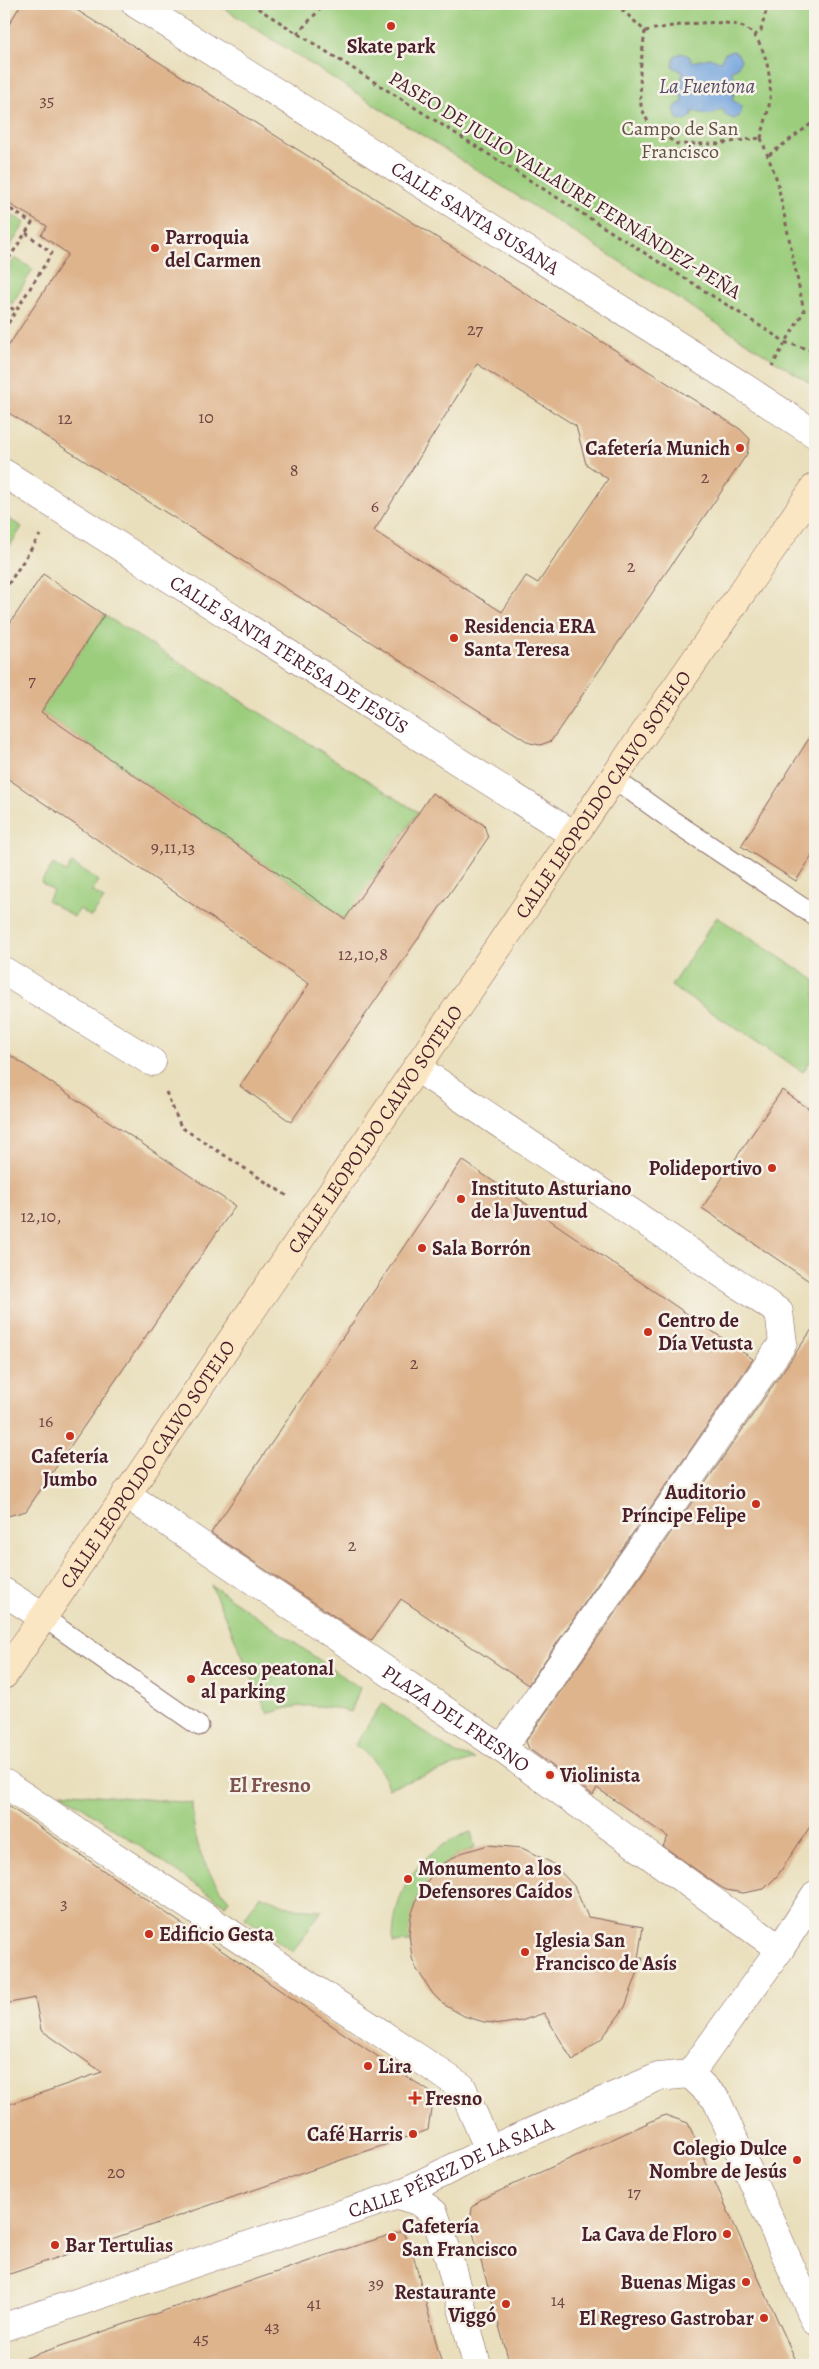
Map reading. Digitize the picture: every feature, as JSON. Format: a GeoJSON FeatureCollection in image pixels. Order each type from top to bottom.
{"type":"FeatureCollection","features":[{"type":"Feature","properties":{"kind":"street","name":"CALLE SANTA SUSANA"},"geometry":{"type":"LineString","coordinates":[[136,4],[734,380],[815,434]]}},
{"type":"Feature","properties":{"kind":"street","name":"CALLE SANTA TERESA DE JESÚS"},"geometry":{"type":"LineString","coordinates":[[4,473],[574,835]]}},
{"type":"Feature","properties":{"kind":"street","name":"CALLE LEOPOLDO CALVO SOTELO"},"geometry":{"type":"LineString","coordinates":[[4,1675],[418,1068],[574,835],[815,487]]}},
{"type":"Feature","properties":{"kind":"street"},"geometry":{"type":"LineString","coordinates":[[4,971],[152,1062]]}},
{"type":"Feature","properties":{"kind":"street"},"geometry":{"type":"LineString","coordinates":[[418,1068],[779,1312],[783,1343],[502,1748]]}},
{"type":"Feature","properties":{"kind":"street","name":"PLAZA DEL FRESNO"},"geometry":{"type":"LineString","coordinates":[[126,1494],[502,1748],[780,1949]]}},
{"type":"Feature","properties":{"kind":"street"},"geometry":{"type":"LineString","coordinates":[[4,1592],[43,1618]]}},
{"type":"Feature","properties":{"kind":"street"},"geometry":{"type":"LineString","coordinates":[[4,1783],[462,2087],[488,2150]]}},
{"type":"Feature","properties":{"kind":"street"},"geometry":{"type":"LineString","coordinates":[[815,1895],[780,1949],[690,2074],[716,2099],[815,2321]]}},
{"type":"Feature","properties":{"kind":"street","name":"CALLE PÉREZ DE LA SALA"},"geometry":{"type":"LineString","coordinates":[[4,2327],[398,2195],[488,2150],[658,2077],[690,2074]]}},
{"type":"Feature","properties":{"kind":"street"},"geometry":{"type":"LineString","coordinates":[[398,2195],[420,2202],[434,2213],[447,2252],[477,2365]]}},
{"type":"Feature","properties":{"kind":"lane"},"geometry":{"type":"LineString","coordinates":[[614,778],[678,825],[815,916]]}},
{"type":"Feature","properties":{"kind":"lane"},"geometry":{"type":"LineString","coordinates":[[43,1618],[199,1726]]}},
{"type":"Feature","properties":{"kind":"path","name":"PASEO DE JULIO VALLAURE FERNÁNDEZ-PEÑA"},"geometry":{"type":"LineString","coordinates":[[251,4],[787,343],[815,351]]}},
{"type":"Feature","properties":{"kind":"path"},"geometry":{"type":"LineString","coordinates":[[388,4],[391,7]]}},
{"type":"Feature","properties":{"kind":"path"},"geometry":{"type":"LineString","coordinates":[[297,34],[322,7],[391,7],[396,4]]}},
{"type":"Feature","properties":{"kind":"path"},"geometry":{"type":"LineString","coordinates":[[616,4],[645,31]]}},
{"type":"Feature","properties":{"kind":"path"},"geometry":{"type":"LineString","coordinates":[[754,36],[761,30],[768,4]]}},
{"type":"Feature","properties":{"kind":"path"},"geometry":{"type":"LineString","coordinates":[[645,31],[676,24],[726,23],[746,28],[754,36],[762,49],[768,75],[770,100],[761,138],[769,154],[777,180],[804,311],[771,368]]}},
{"type":"Feature","properties":{"kind":"path"},"geometry":{"type":"LineString","coordinates":[[645,31],[640,71],[641,107],[650,126],[678,144],[716,144],[761,138]]}},
{"type":"Feature","properties":{"kind":"path"},"geometry":{"type":"LineString","coordinates":[[769,154],[815,121]]}},
{"type":"Feature","properties":{"kind":"path"},"geometry":{"type":"LineString","coordinates":[[4,206],[32,223],[4,266]]}},
{"type":"Feature","properties":{"kind":"path"},"geometry":{"type":"LineString","coordinates":[[4,330],[52,253],[26,233]]}},
{"type":"Feature","properties":{"kind":"path"},"geometry":{"type":"LineString","coordinates":[[4,303],[16,311]]}},
{"type":"Feature","properties":{"kind":"path"},"geometry":{"type":"LineString","coordinates":[[4,592],[36,541]]}},
{"type":"Feature","properties":{"kind":"path"},"geometry":{"type":"LineString","coordinates":[[152,1062],[181,1127],[317,1215]]}},
{"type":"Feature","properties":{"kind":"green space","name":"Campo de San Francisco"},"geometry":{"type":"Polygon","coordinates":[[[217,4],[815,4],[815,383],[810,383],[217,4]]]}},
{"type":"Feature","properties":{"kind":"green space"},"geometry":{"type":"Polygon","coordinates":[[[4,210],[25,223],[4,256],[4,210]]]}},
{"type":"Feature","properties":{"kind":"green space"},"geometry":{"type":"Polygon","coordinates":[[[15,258],[33,269],[12,304],[4,299],[4,275],[15,258]]]}},
{"type":"Feature","properties":{"kind":"green space"},"geometry":{"type":"Polygon","coordinates":[[[4,516],[22,527],[4,555],[4,516]]]}},
{"type":"Feature","properties":{"kind":"green space"},"geometry":{"type":"Polygon","coordinates":[[[104,615],[418,812],[374,877],[347,927],[342,917],[41,712],[104,615]]]}},
{"type":"Feature","properties":{"kind":"green space"},"geometry":{"type":"Polygon","coordinates":[[[72,863],[99,881],[92,891],[104,899],[91,917],[80,909],[74,917],[47,900],[53,891],[41,882],[53,864],[66,872],[72,863]]]}},
{"type":"Feature","properties":{"kind":"green space"},"geometry":{"type":"Polygon","coordinates":[[[717,917],[815,980],[815,1054],[803,1072],[671,986],[717,917]]]}},
{"type":"Feature","properties":{"kind":"green space"},"geometry":{"type":"Polygon","coordinates":[[[211,1585],[360,1688],[351,1712],[329,1707],[299,1706],[268,1714],[211,1585]]]}},
{"type":"Feature","properties":{"kind":"green space"},"geometry":{"type":"Polygon","coordinates":[[[382,1703],[456,1754],[475,1759],[388,1788],[376,1764],[355,1745],[382,1703]]]}},
{"type":"Feature","properties":{"kind":"green space"},"geometry":{"type":"Polygon","coordinates":[[[61,1792],[192,1803],[195,1831],[202,1855],[213,1878],[229,1900],[225,1905],[61,1792]]]}},
{"type":"Feature","properties":{"kind":"green space"},"geometry":{"type":"Polygon","coordinates":[[[471,1832],[475,1848],[447,1862],[426,1883],[418,1897],[410,1926],[410,1942],[393,1943],[394,1923],[398,1905],[404,1888],[412,1874],[437,1849],[471,1832]]]}},
{"type":"Feature","properties":{"kind":"green space"},"geometry":{"type":"Polygon","coordinates":[[[260,1895],[292,1908],[322,1910],[293,1952],[245,1918],[260,1895]]]}},
{"type":"Feature","properties":{"kind":"water","name":"La Fuentona"},"geometry":{"type":"Polygon","coordinates":[[[733,51],[738,54],[741,60],[737,68],[731,70],[736,85],[732,100],[742,106],[740,116],[733,119],[725,115],[723,109],[709,115],[693,111],[691,117],[686,121],[677,119],[674,109],[683,102],[679,88],[683,72],[673,67],[674,57],[681,53],[689,56],[692,62],[710,58],[721,61],[725,53],[733,51]]]}},
{"type":"Feature","properties":{"kind":"building"},"geometry":{"type":"Polygon","coordinates":[[[21,4],[67,4],[740,429],[750,439],[747,454],[551,741],[540,745],[530,743],[4,410],[4,353],[68,254],[41,235],[47,226],[4,201],[4,33],[21,4]],[[477,364],[374,531],[502,612],[526,576],[538,583],[608,479],[586,464],[576,426],[477,364]]]}},
{"type":"Feature","properties":{"kind":"building"},"geometry":{"type":"Polygon","coordinates":[[[43,574],[104,615],[41,712],[345,919],[432,793],[484,825],[488,838],[291,1122],[240,1086],[309,984],[4,776],[4,632],[43,574]]]}},
{"type":"Feature","properties":{"kind":"building"},"geometry":{"type":"Polygon","coordinates":[[[815,729],[815,851],[796,881],[741,846],[815,729]]]}},
{"type":"Feature","properties":{"kind":"building"},"geometry":{"type":"Polygon","coordinates":[[[4,1051],[235,1206],[26,1511],[4,1517],[4,1051]]]}},
{"type":"Feature","properties":{"kind":"building","name":"Polideportivo"},"geometry":{"type":"Polygon","coordinates":[[[782,1090],[815,1113],[815,1285],[702,1208],[782,1090]]]}},
{"type":"Feature","properties":{"kind":"building"},"geometry":{"type":"Polygon","coordinates":[[[462,1160],[753,1359],[528,1685],[401,1599],[371,1641],[211,1533],[462,1160]]]}},
{"type":"Feature","properties":{"kind":"building","name":"Auditorio Príncipe Felipe"},"geometry":{"type":"Polygon","coordinates":[[[815,1325],[815,1819],[778,1875],[764,1889],[743,1893],[726,1890],[716,1884],[663,1846],[668,1837],[597,1788],[593,1795],[529,1749],[526,1741],[815,1325]]]}},
{"type":"Feature","properties":{"kind":"building"},"geometry":{"type":"Polygon","coordinates":[[[4,1803],[433,2094],[428,2130],[4,2276],[4,2106],[102,2072],[41,2030],[35,1998],[4,2004],[4,1803]]]}},
{"type":"Feature","properties":{"kind":"building","name":"Iglesia San Francisco de Asís"},"geometry":{"type":"Polygon","coordinates":[[[488,1845],[522,1848],[552,1863],[574,1886],[588,1917],[643,1927],[638,1958],[643,1958],[625,2007],[603,2037],[573,2061],[544,2013],[521,2021],[502,2024],[484,2022],[464,2016],[443,2004],[433,1994],[416,1968],[412,1958],[409,1934],[411,1916],[419,1893],[431,1876],[443,1864],[461,1853],[488,1845]]]}},
{"type":"Feature","properties":{"kind":"building"},"geometry":{"type":"Polygon","coordinates":[[[665,2115],[688,2123],[798,2365],[510,2365],[470,2222],[472,2208],[480,2200],[665,2115]]]}},
{"type":"Feature","properties":{"kind":"building"},"geometry":{"type":"Polygon","coordinates":[[[402,2231],[412,2250],[442,2365],[20,2365],[20,2360],[402,2231]]]}},
{"type":"Feature","properties":{"kind":"place","name":"Skate park"},"geometry":{"type":"Point","coordinates":[391,26]}},
{"type":"Feature","properties":{"kind":"place","name":"Parroquia del Carmen"},"geometry":{"type":"Point","coordinates":[155,248]}},
{"type":"Feature","properties":{"kind":"place","name":"Cafetería Munich"},"geometry":{"type":"Point","coordinates":[740,448]}},
{"type":"Feature","properties":{"kind":"place","name":"Residencia ERA Santa Teresa"},"geometry":{"type":"Point","coordinates":[454,638]}},
{"type":"Feature","properties":{"kind":"place","name":"Polideportivo"},"geometry":{"type":"Point","coordinates":[772,1168]}},
{"type":"Feature","properties":{"kind":"place","name":"Instituto Asturiano de la Juventud"},"geometry":{"type":"Point","coordinates":[461,1199]}},
{"type":"Feature","properties":{"kind":"place","name":"Sala Borrón"},"geometry":{"type":"Point","coordinates":[422,1248]}},
{"type":"Feature","properties":{"kind":"place","name":"Centro de Día Vetusta"},"geometry":{"type":"Point","coordinates":[648,1332]}},
{"type":"Feature","properties":{"kind":"place","name":"Cafetería Jumbo"},"geometry":{"type":"Point","coordinates":[70,1436]}},
{"type":"Feature","properties":{"kind":"place","name":"Auditorio Príncipe Felipe"},"geometry":{"type":"Point","coordinates":[756,1504]}},
{"type":"Feature","properties":{"kind":"place","name":"Acceso peatonal al parking"},"geometry":{"type":"Point","coordinates":[191,1679]}},
{"type":"Feature","properties":{"kind":"place","name":"Violinista"},"geometry":{"type":"Point","coordinates":[550,1775]}},
{"type":"Feature","properties":{"kind":"place","name":"Monumento a los Defensores Caídos"},"geometry":{"type":"Point","coordinates":[408,1879]}},
{"type":"Feature","properties":{"kind":"place","name":"Edificio Gesta"},"geometry":{"type":"Point","coordinates":[149,1934]}},
{"type":"Feature","properties":{"kind":"place","name":"Iglesia San Francisco de Asís"},"geometry":{"type":"Point","coordinates":[525,1952]}},
{"type":"Feature","properties":{"kind":"place","name":"Lira"},"geometry":{"type":"Point","coordinates":[368,2066]}},
{"type":"Feature","properties":{"kind":"place","name":"Fresno"},"geometry":{"type":"Point","coordinates":[415,2098]}},
{"type":"Feature","properties":{"kind":"place","name":"Café Harris"},"geometry":{"type":"Point","coordinates":[413,2134]}},
{"type":"Feature","properties":{"kind":"place","name":"Colegio Dulce Nombre de Jesús"},"geometry":{"type":"Point","coordinates":[797,2160]}},
{"type":"Feature","properties":{"kind":"place","name":"La Cava de Floro"},"geometry":{"type":"Point","coordinates":[727,2234]}},
{"type":"Feature","properties":{"kind":"place","name":"Cafetería San Francisco"},"geometry":{"type":"Point","coordinates":[392,2237]}},
{"type":"Feature","properties":{"kind":"place","name":"Bar Tertulias"},"geometry":{"type":"Point","coordinates":[55,2245]}},
{"type":"Feature","properties":{"kind":"place","name":"Buenas Migas"},"geometry":{"type":"Point","coordinates":[746,2282]}},
{"type":"Feature","properties":{"kind":"place","name":"Restaurante Viggó"},"geometry":{"type":"Point","coordinates":[506,2304]}},
{"type":"Feature","properties":{"kind":"place","name":"El Regreso Gastrobar"},"geometry":{"type":"Point","coordinates":[764,2318]}},
{"type":"Feature","properties":{"kind":"district","name":"El Fresno"},"geometry":{"type":"Point","coordinates":[270,1785]}}]}
